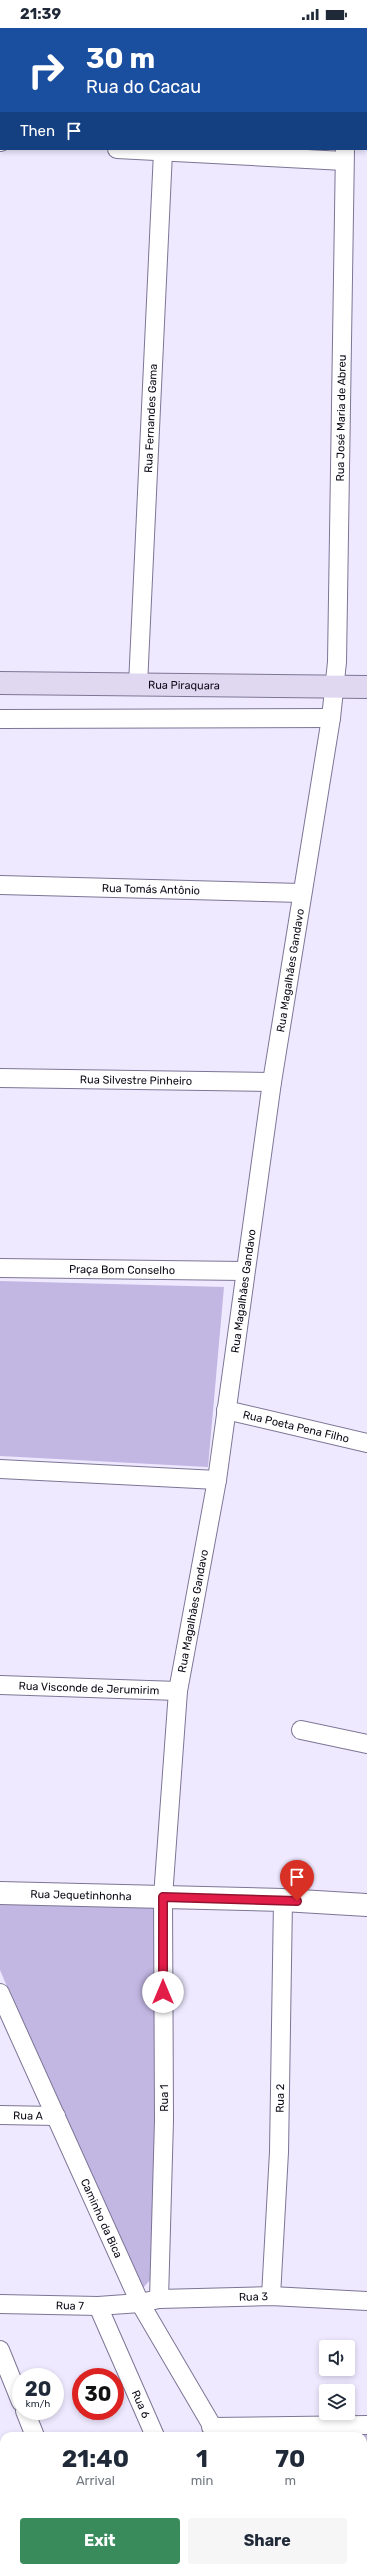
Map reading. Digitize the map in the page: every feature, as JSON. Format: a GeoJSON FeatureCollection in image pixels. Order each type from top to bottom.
{"type":"FeatureCollection","features":[{"type":"Feature","properties":{"kind":"main road","name":"Rua Piraquara"},"geometry":{"type":"LineString","coordinates":[[0,683],[335,687],[367,686]]}},
{"type":"Feature","properties":{"kind":"street"},"geometry":{"type":"LineString","coordinates":[[133,150],[163,152],[344,155]]}},
{"type":"Feature","properties":{"kind":"street","name":"Rua Fernandes Gama"},"geometry":{"type":"LineString","coordinates":[[138,685],[163,152]]}},
{"type":"Feature","properties":{"kind":"street","name":"Rua José Maria de Abreu"},"geometry":{"type":"LineString","coordinates":[[335,687],[339,631],[344,155]]}},
{"type":"Feature","properties":{"kind":"street","name":"Rua Magalhães Gandavo"},"geometry":{"type":"LineString","coordinates":[[163,1897],[178,1691],[216,1480],[244,1271],[272,1082],[335,687]]}},
{"type":"Feature","properties":{"kind":"street"},"geometry":{"type":"LineString","coordinates":[[0,719],[331,718]]}},
{"type":"Feature","properties":{"kind":"street","name":"Rua Tomás Antônio"},"geometry":{"type":"LineString","coordinates":[[0,885],[301,893]]}},
{"type":"Feature","properties":{"kind":"street","name":"Rua Silvestre Pinheiro"},"geometry":{"type":"LineString","coordinates":[[0,1078],[272,1082]]}},
{"type":"Feature","properties":{"kind":"street","name":"Praça Bom Conselho"},"geometry":{"type":"LineString","coordinates":[[0,1268],[244,1271]]}},
{"type":"Feature","properties":{"kind":"street","name":"Rua Poeta Pena Filho"},"geometry":{"type":"LineString","coordinates":[[226,1410],[367,1443]]}},
{"type":"Feature","properties":{"kind":"street"},"geometry":{"type":"LineString","coordinates":[[0,1469],[216,1480]]}},
{"type":"Feature","properties":{"kind":"street","name":"Rua Visconde de Jerumirim"},"geometry":{"type":"LineString","coordinates":[[0,1685],[178,1691]]}},
{"type":"Feature","properties":{"kind":"street"},"geometry":{"type":"LineString","coordinates":[[301,1730],[367,1744]]}},
{"type":"Feature","properties":{"kind":"street","name":"Rua Jequetinhonha"},"geometry":{"type":"LineString","coordinates":[[0,1892],[283,1900],[367,1905]]}},
{"type":"Feature","properties":{"kind":"street","name":"Rua 1"},"geometry":{"type":"LineString","coordinates":[[159,2299],[164,2120],[163,1897]]}},
{"type":"Feature","properties":{"kind":"street","name":"Rua 2"},"geometry":{"type":"LineString","coordinates":[[271,2296],[279,2152],[283,1900]]}},
{"type":"Feature","properties":{"kind":"street","name":"Caminho da Bica"},"geometry":{"type":"LineString","coordinates":[[0,1993],[140,2303],[214,2432]]}},
{"type":"Feature","properties":{"kind":"street","name":"Rua A"},"geometry":{"type":"LineString","coordinates":[[0,2115],[56,2116]]}},
{"type":"Feature","properties":{"kind":"street","name":"Rua 3"},"geometry":{"type":"LineString","coordinates":[[140,2303],[159,2299],[271,2296],[367,2301]]}},
{"type":"Feature","properties":{"kind":"street","name":"Rua 7"},"geometry":{"type":"LineString","coordinates":[[0,2304],[98,2306],[140,2303]]}},
{"type":"Feature","properties":{"kind":"street","name":"Rua 6"},"geometry":{"type":"LineString","coordinates":[[98,2306],[153,2432]]}},
{"type":"Feature","properties":{"kind":"street"},"geometry":{"type":"LineString","coordinates":[[0,2350],[12,2380]]}},
{"type":"Feature","properties":{"kind":"street"},"geometry":{"type":"LineString","coordinates":[[28,2420],[32,2432]]}},
{"type":"Feature","properties":{"kind":"street"},"geometry":{"type":"LineString","coordinates":[[214,2432],[367,2425]]}},
{"type":"Feature","properties":{"kind":"shaded area"},"geometry":{"type":"Polygon","coordinates":[[[0,1281],[224,1287],[208,1467],[0,1456],[0,1281]]]}},
{"type":"Feature","properties":{"kind":"shaded area"},"geometry":{"type":"Polygon","coordinates":[[[157,1902],[157,2233],[153,2277],[141,2290],[63,2119],[0,1970],[0,1903],[157,1902]]]}},
{"type":"Feature","properties":{"kind":"shaded area"},"geometry":{"type":"Polygon","coordinates":[[[367,2427],[367,2432],[272,2432],[367,2427]]]}},
{"type":"Feature","properties":{"kind":"route"},"geometry":{"type":"LineString","coordinates":[[163,1992],[163,1897],[297,1901]]}}]}
